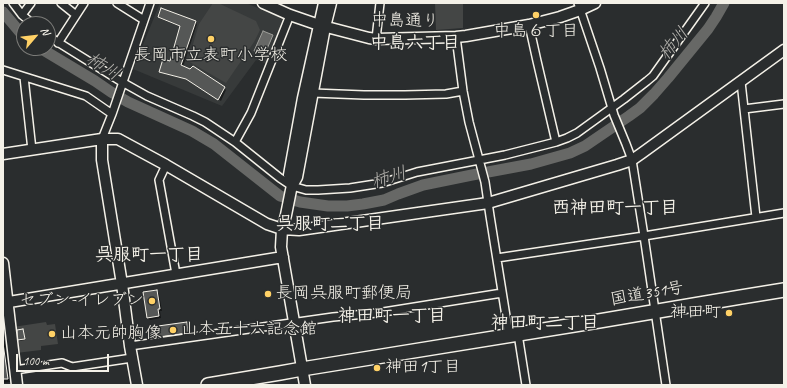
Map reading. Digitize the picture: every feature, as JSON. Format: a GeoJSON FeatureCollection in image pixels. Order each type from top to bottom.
{"type":"FeatureCollection","features":[{"type":"Feature","properties":{"kind":"highway","name":"国道351号"},"geometry":{"type":"LineString","coordinates":[[210,385],[784,290]]}},
{"type":"Feature","properties":{"kind":"street"},"geometry":{"type":"LineString","coordinates":[[13,3],[22,14],[31,3]]}},
{"type":"Feature","properties":{"kind":"street"},"geometry":{"type":"LineString","coordinates":[[61,3],[76,15]]}},
{"type":"Feature","properties":{"kind":"street"},"geometry":{"type":"LineString","coordinates":[[84,3],[58,43],[121,85],[205,122],[235,142],[291,188],[306,190],[350,188],[382,183],[417,172],[479,162],[556,142],[577,133],[613,112],[653,76],[705,3]]}},
{"type":"Feature","properties":{"kind":"street"},"geometry":{"type":"LineString","coordinates":[[117,3],[144,20]]}},
{"type":"Feature","properties":{"kind":"street"},"geometry":{"type":"LineString","coordinates":[[137,385],[102,160],[102,139],[150,3]]}},
{"type":"Feature","properties":{"kind":"street"},"geometry":{"type":"LineString","coordinates":[[305,385],[281,247],[282,229],[291,188],[297,177],[313,93],[324,3]]}},
{"type":"Feature","properties":{"kind":"street"},"geometry":{"type":"LineString","coordinates":[[291,188],[289,175],[303,98],[322,26],[331,3]]}},
{"type":"Feature","properties":{"kind":"street"},"geometry":{"type":"LineString","coordinates":[[376,39],[380,3]]}},
{"type":"Feature","properties":{"kind":"street","name":"中島通り"},"geometry":{"type":"LineString","coordinates":[[270,4],[290,15],[322,26],[376,39],[466,36],[560,17],[579,6],[595,3]]}},
{"type":"Feature","properties":{"kind":"street"},"geometry":{"type":"LineString","coordinates":[[579,6],[613,112],[623,134],[632,160],[666,385]]}},
{"type":"Feature","properties":{"kind":"street"},"geometry":{"type":"LineString","coordinates":[[235,142],[251,114],[290,15]]}},
{"type":"Feature","properties":{"kind":"street"},"geometry":{"type":"LineString","coordinates":[[529,24],[556,142]]}},
{"type":"Feature","properties":{"kind":"street"},"geometry":{"type":"LineString","coordinates":[[456,37],[463,91],[469,122],[485,182],[502,293],[526,385]]}},
{"type":"Feature","properties":{"kind":"street"},"geometry":{"type":"LineString","coordinates":[[3,154],[102,139],[118,139],[166,165],[267,224],[282,229],[299,230],[488,203],[632,160],[784,50]]}},
{"type":"Feature","properties":{"kind":"street"},"geometry":{"type":"LineString","coordinates":[[3,70],[86,96],[112,114]]}},
{"type":"Feature","properties":{"kind":"street"},"geometry":{"type":"LineString","coordinates":[[24,77],[32,150]]}},
{"type":"Feature","properties":{"kind":"street"},"geometry":{"type":"LineString","coordinates":[[741,82],[756,217]]}},
{"type":"Feature","properties":{"kind":"street"},"geometry":{"type":"LineString","coordinates":[[313,93],[371,95],[446,94],[463,91]]}},
{"type":"Feature","properties":{"kind":"street"},"geometry":{"type":"LineString","coordinates":[[744,109],[784,104]]}},
{"type":"Feature","properties":{"kind":"street"},"geometry":{"type":"LineString","coordinates":[[166,165],[159,180],[176,274]]}},
{"type":"Feature","properties":{"kind":"street"},"geometry":{"type":"LineString","coordinates":[[497,258],[784,213]]}},
{"type":"Feature","properties":{"kind":"street"},"geometry":{"type":"LineString","coordinates":[[5,303],[283,257]]}},
{"type":"Feature","properties":{"kind":"street"},"geometry":{"type":"LineString","coordinates":[[3,262],[5,303],[17,385]]}},
{"type":"Feature","properties":{"kind":"street"},"geometry":{"type":"LineString","coordinates":[[130,346],[332,317],[377,313],[502,293]]}},
{"type":"Feature","properties":{"kind":"street"},"geometry":{"type":"LineString","coordinates":[[15,370],[62,363],[72,367],[132,358]]}},
{"type":"Feature","properties":{"kind":"shaded area","name":"長岡市立表町小学校"},"geometry":{"type":"Polygon","coordinates":[[[160,3],[246,3],[284,19],[267,64],[256,60],[222,106],[133,69],[160,3]]]}},
{"type":"Feature","properties":{"kind":"shaded area"},"geometry":{"type":"Polygon","coordinates":[[[213,3],[218,3],[256,21],[260,30],[254,42],[226,83],[188,61],[199,24],[213,3]]]}},
{"type":"Feature","properties":{"kind":"shaded area"},"geometry":{"type":"Polygon","coordinates":[[[435,3],[463,3],[463,28],[436,30],[435,3]]]}},
{"type":"Feature","properties":{"kind":"shaded area"},"geometry":{"type":"Polygon","coordinates":[[[263,31],[273,35],[264,56],[254,51],[263,31]]]}},
{"type":"Feature","properties":{"kind":"shaded area"},"geometry":{"type":"Polygon","coordinates":[[[46,322],[47,325],[55,324],[58,344],[41,346],[41,350],[16,353],[13,327],[46,322]]]}},
{"type":"Feature","properties":{"kind":"building"},"geometry":{"type":"Polygon","coordinates":[[[161,8],[196,21],[181,65],[190,69],[193,66],[225,87],[218,100],[186,79],[159,72],[163,59],[170,61],[180,26],[158,17],[161,8]]]}},
{"type":"Feature","properties":{"kind":"building","name":"セブン-イレブン"},"geometry":{"type":"Polygon","coordinates":[[[157,290],[160,309],[158,309],[159,316],[147,318],[143,292],[157,290]]]}},
{"type":"Feature","properties":{"kind":"building","name":"山本五十六記念館"},"geometry":{"type":"Polygon","coordinates":[[[187,322],[188,333],[159,337],[158,326],[187,322]]]}},
{"type":"Feature","properties":{"kind":"building"},"geometry":{"type":"Polygon","coordinates":[[[23,329],[25,339],[17,340],[17,330],[23,329]]]}},
{"type":"Feature","properties":{"kind":"building"},"geometry":{"type":"Polygon","coordinates":[[[3,343],[8,379],[3,379],[3,343]]]}},
{"type":"Feature","properties":{"kind":"waterway","name":"柿川"},"geometry":{"type":"LineString","coordinates":[[53,56],[128,102],[192,131],[214,144],[280,196],[300,202],[328,206],[347,206],[384,200],[423,185],[531,164],[570,153],[585,146],[640,108],[654,94],[708,29],[724,3]]}},
{"type":"Feature","properties":{"kind":"waterway","name":"柿川"},"geometry":{"type":"LineString","coordinates":[[3,12],[16,27]]}},
{"type":"Feature","properties":{"kind":"place","name":"中島６丁目"},"geometry":{"type":"Point","coordinates":[536,15]}},
{"type":"Feature","properties":{"kind":"place","name":"長岡市立表町小学校"},"geometry":{"type":"Point","coordinates":[211,39]}},
{"type":"Feature","properties":{"kind":"place","name":"長岡呉服町郵便局"},"geometry":{"type":"Point","coordinates":[268,294]}},
{"type":"Feature","properties":{"kind":"place","name":"セブン-イレブン"},"geometry":{"type":"Point","coordinates":[152,301]}},
{"type":"Feature","properties":{"kind":"place","name":"神田町"},"geometry":{"type":"Point","coordinates":[729,313]}},
{"type":"Feature","properties":{"kind":"place","name":"山本五十六記念館"},"geometry":{"type":"Point","coordinates":[173,330]}},
{"type":"Feature","properties":{"kind":"place","name":"山本元帥胸像"},"geometry":{"type":"Point","coordinates":[52,334]}},
{"type":"Feature","properties":{"kind":"place","name":"神田1丁目"},"geometry":{"type":"Point","coordinates":[377,368]}},
{"type":"Feature","properties":{"kind":"district","name":"中島六丁目"},"geometry":{"type":"Point","coordinates":[415,43]}},
{"type":"Feature","properties":{"kind":"district","name":"西神田町一丁目"},"geometry":{"type":"Point","coordinates":[615,208]}},
{"type":"Feature","properties":{"kind":"district","name":"呉服町二丁目"},"geometry":{"type":"Point","coordinates":[330,224]}},
{"type":"Feature","properties":{"kind":"district","name":"呉服町一丁目"},"geometry":{"type":"Point","coordinates":[149,255]}},
{"type":"Feature","properties":{"kind":"district","name":"神田町一丁目"},"geometry":{"type":"Point","coordinates":[392,316]}},
{"type":"Feature","properties":{"kind":"district","name":"神田町二丁目"},"geometry":{"type":"Point","coordinates":[545,323]}}]}
